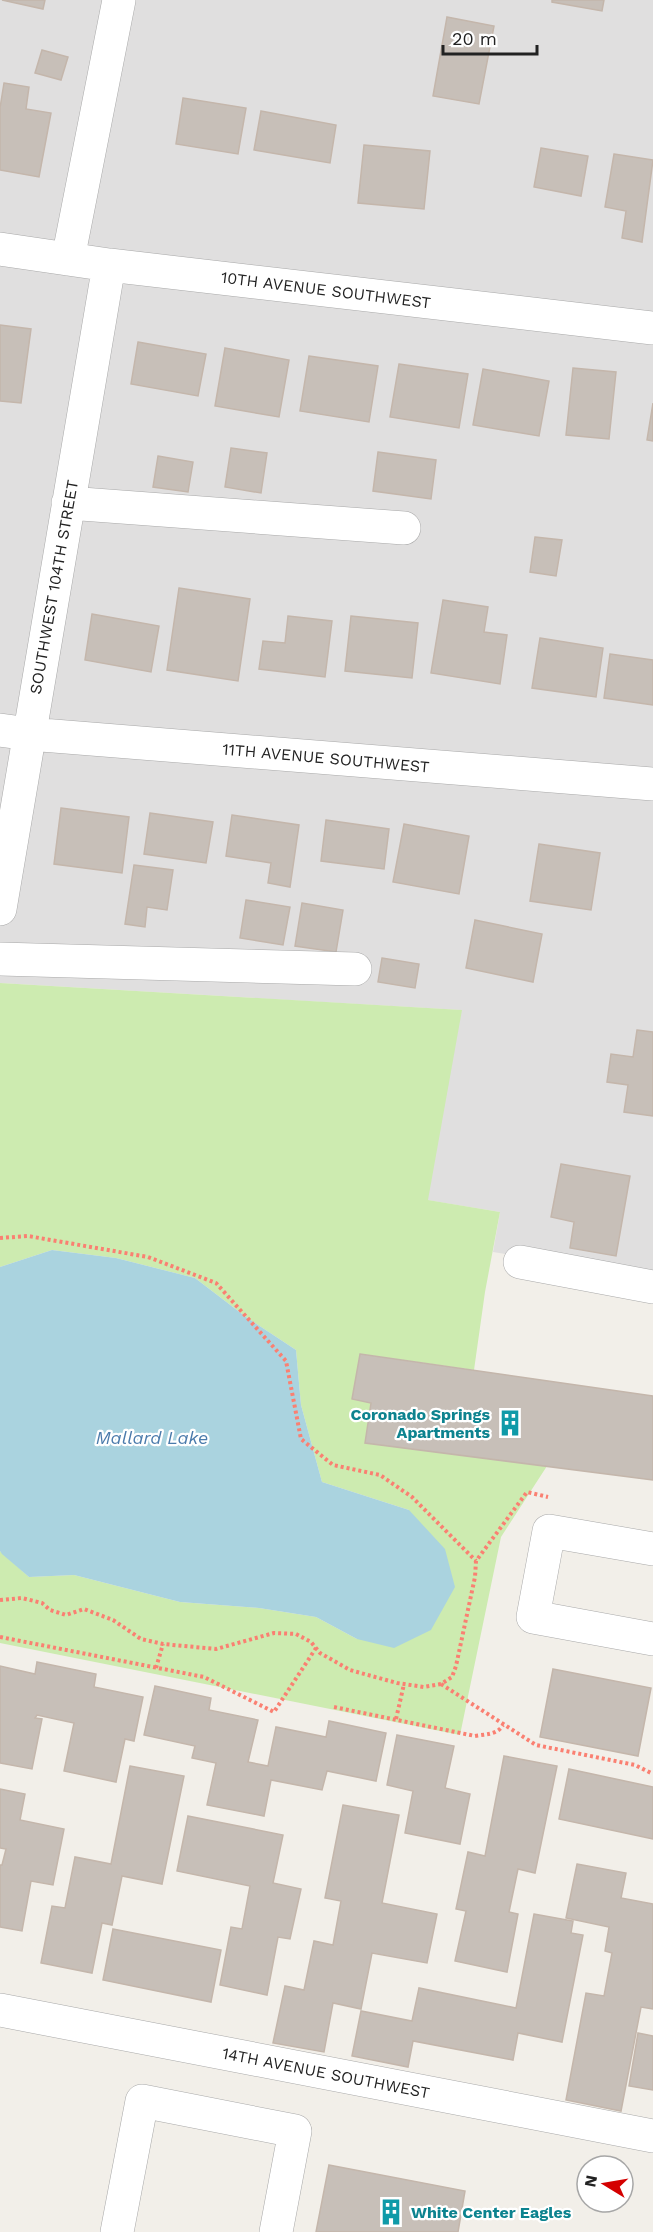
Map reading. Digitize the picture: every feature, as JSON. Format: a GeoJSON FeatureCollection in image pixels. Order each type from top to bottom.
{"type":"FeatureCollection","features":[{"type":"Feature","properties":{"kind":"street"},"geometry":{"type":"LineString","coordinates":[[69,259],[119,0]]}},
{"type":"Feature","properties":{"kind":"street","name":"10TH AVENUE SOUTHWEST"},"geometry":{"type":"LineString","coordinates":[[0,249],[109,265],[653,328]]}},
{"type":"Feature","properties":{"kind":"street","name":"SOUTHWEST 104TH STREET"},"geometry":{"type":"LineString","coordinates":[[0,909],[15,732],[68,503],[109,265]]}},
{"type":"Feature","properties":{"kind":"street"},"geometry":{"type":"LineString","coordinates":[[68,503],[404,528]]}},
{"type":"Feature","properties":{"kind":"street","name":"11TH AVENUE SOUTHWEST"},"geometry":{"type":"LineString","coordinates":[[15,732],[653,784]]}},
{"type":"Feature","properties":{"kind":"street"},"geometry":{"type":"LineString","coordinates":[[0,959],[355,969]]}},
{"type":"Feature","properties":{"kind":"street"},"geometry":{"type":"LineString","coordinates":[[520,1262],[653,1287]]}},
{"type":"Feature","properties":{"kind":"street"},"geometry":{"type":"LineString","coordinates":[[653,1549],[549,1531],[533,1617],[653,1639]]}},
{"type":"Feature","properties":{"kind":"street","name":"14TH AVENUE SOUTHWEST"},"geometry":{"type":"LineString","coordinates":[[0,2010],[653,2136]]}},
{"type":"Feature","properties":{"kind":"street"},"geometry":{"type":"LineString","coordinates":[[117,2232],[142,2101],[296,2131],[276,2232]]}},
{"type":"Feature","properties":{"kind":"path"},"geometry":{"type":"LineString","coordinates":[[0,1238],[28,1236],[148,1257],[216,1283],[286,1361],[301,1439],[333,1465],[380,1475],[412,1497],[476,1561]]}},
{"type":"Feature","properties":{"kind":"path"},"geometry":{"type":"LineString","coordinates":[[0,1600],[22,1598],[42,1603],[50,1610],[66,1615],[84,1609],[113,1620],[141,1639],[163,1644],[216,1649],[274,1633],[296,1634],[311,1642],[320,1653],[350,1670],[404,1684],[424,1687],[441,1684],[452,1677],[456,1666],[475,1577],[476,1561],[527,1492],[559,1499]]}},
{"type":"Feature","properties":{"kind":"path"},"geometry":{"type":"LineString","coordinates":[[0,1637],[204,1677],[274,1712],[316,1648]]}},
{"type":"Feature","properties":{"kind":"path"},"geometry":{"type":"LineString","coordinates":[[156,1668],[163,1644]]}},
{"type":"Feature","properties":{"kind":"path"},"geometry":{"type":"LineString","coordinates":[[396,1719],[404,1684]]}},
{"type":"Feature","properties":{"kind":"path"},"geometry":{"type":"LineString","coordinates":[[441,1684],[536,1745],[635,1765],[653,1774]]}},
{"type":"Feature","properties":{"kind":"path"},"geometry":{"type":"LineString","coordinates":[[334,1707],[475,1736],[500,1731],[503,1725]]}},
{"type":"Feature","properties":{"kind":"shaded area"},"geometry":{"type":"Polygon","coordinates":[[[0,0],[653,0],[653,1278],[493,1252],[500,1212],[427,1200],[461,1010],[0,983],[0,0]]]}},
{"type":"Feature","properties":{"kind":"green space"},"geometry":{"type":"Polygon","coordinates":[[[0,983],[462,1010],[428,1200],[500,1212],[485,1292],[474,1370],[361,1354],[352,1398],[371,1403],[365,1443],[547,1466],[501,1537],[460,1735],[0,1643],[0,1551],[29,1577],[74,1575],[180,1602],[259,1608],[316,1617],[357,1639],[409,1510],[322,1482],[301,1405],[296,1350],[246,1317],[195,1278],[116,1258],[52,1250],[0,1267],[0,983]]]}},
{"type":"Feature","properties":{"kind":"water","name":"Mallard Lake"},"geometry":{"type":"Polygon","coordinates":[[[52,1250],[116,1258],[195,1278],[246,1317],[296,1350],[301,1405],[322,1482],[409,1510],[445,1549],[455,1587],[431,1630],[394,1648],[357,1639],[316,1617],[259,1608],[180,1602],[74,1575],[29,1577],[2,1554],[0,1551],[0,1267],[52,1250]]]}},
{"type":"Feature","properties":{"kind":"building"},"geometry":{"type":"Polygon","coordinates":[[[2,0],[45,0],[43,9],[2,0]]]}},
{"type":"Feature","properties":{"kind":"building"},"geometry":{"type":"Polygon","coordinates":[[[552,0],[604,0],[602,11],[552,2],[552,0]]]}},
{"type":"Feature","properties":{"kind":"building"},"geometry":{"type":"Polygon","coordinates":[[[447,17],[494,26],[479,104],[433,96],[447,17]]]}},
{"type":"Feature","properties":{"kind":"building"},"geometry":{"type":"Polygon","coordinates":[[[42,50],[68,57],[61,80],[35,73],[42,50]]]}},
{"type":"Feature","properties":{"kind":"building"},"geometry":{"type":"Polygon","coordinates":[[[4,83],[29,87],[26,109],[51,113],[39,177],[0,170],[0,108],[4,83]]]}},
{"type":"Feature","properties":{"kind":"building"},"geometry":{"type":"Polygon","coordinates":[[[183,98],[246,108],[238,154],[176,144],[183,98]]]}},
{"type":"Feature","properties":{"kind":"building"},"geometry":{"type":"Polygon","coordinates":[[[261,111],[336,125],[330,163],[254,150],[261,111]]]}},
{"type":"Feature","properties":{"kind":"building"},"geometry":{"type":"Polygon","coordinates":[[[364,145],[430,151],[424,209],[358,203],[364,145]]]}},
{"type":"Feature","properties":{"kind":"building"},"geometry":{"type":"Polygon","coordinates":[[[541,148],[588,156],[581,196],[534,187],[541,148]]]}},
{"type":"Feature","properties":{"kind":"building"},"geometry":{"type":"Polygon","coordinates":[[[614,154],[653,160],[642,242],[622,238],[626,211],[605,207],[614,154]]]}},
{"type":"Feature","properties":{"kind":"building"},"geometry":{"type":"Polygon","coordinates":[[[0,325],[31,329],[21,403],[0,401],[0,325]]]}},
{"type":"Feature","properties":{"kind":"building"},"geometry":{"type":"Polygon","coordinates":[[[138,342],[206,354],[198,396],[131,384],[138,342]]]}},
{"type":"Feature","properties":{"kind":"building"},"geometry":{"type":"Polygon","coordinates":[[[225,348],[289,360],[279,417],[215,406],[225,348]]]}},
{"type":"Feature","properties":{"kind":"building"},"geometry":{"type":"Polygon","coordinates":[[[309,356],[378,366],[369,422],[300,411],[309,356]]]}},
{"type":"Feature","properties":{"kind":"building"},"geometry":{"type":"Polygon","coordinates":[[[399,364],[468,374],[459,428],[390,417],[399,364]]]}},
{"type":"Feature","properties":{"kind":"building"},"geometry":{"type":"Polygon","coordinates":[[[573,368],[616,372],[609,439],[566,435],[573,368]]]}},
{"type":"Feature","properties":{"kind":"building"},"geometry":{"type":"Polygon","coordinates":[[[483,369],[549,381],[539,436],[473,425],[483,369]]]}},
{"type":"Feature","properties":{"kind":"building"},"geometry":{"type":"Polygon","coordinates":[[[653,403],[653,441],[647,440],[653,403]]]}},
{"type":"Feature","properties":{"kind":"building"},"geometry":{"type":"Polygon","coordinates":[[[231,448],[267,453],[261,493],[225,487],[231,448]]]}},
{"type":"Feature","properties":{"kind":"building"},"geometry":{"type":"Polygon","coordinates":[[[378,452],[436,460],[431,499],[373,491],[378,452]]]}},
{"type":"Feature","properties":{"kind":"building"},"geometry":{"type":"Polygon","coordinates":[[[158,456],[193,462],[188,492],[153,487],[158,456]]]}},
{"type":"Feature","properties":{"kind":"building"},"geometry":{"type":"Polygon","coordinates":[[[535,537],[562,540],[556,576],[530,572],[535,537]]]}},
{"type":"Feature","properties":{"kind":"building"},"geometry":{"type":"Polygon","coordinates":[[[179,588],[250,599],[238,681],[167,670],[179,588]]]}},
{"type":"Feature","properties":{"kind":"building"},"geometry":{"type":"Polygon","coordinates":[[[443,600],[488,607],[484,632],[507,635],[500,684],[431,673],[443,600]]]}},
{"type":"Feature","properties":{"kind":"building"},"geometry":{"type":"Polygon","coordinates":[[[92,614],[159,626],[151,672],[85,660],[92,614]]]}},
{"type":"Feature","properties":{"kind":"building"},"geometry":{"type":"Polygon","coordinates":[[[288,616],[332,621],[325,677],[259,669],[263,641],[285,643],[288,616]]]}},
{"type":"Feature","properties":{"kind":"building"},"geometry":{"type":"Polygon","coordinates":[[[351,616],[418,623],[412,678],[345,671],[351,616]]]}},
{"type":"Feature","properties":{"kind":"building"},"geometry":{"type":"Polygon","coordinates":[[[540,638],[603,648],[596,697],[532,688],[540,638]]]}},
{"type":"Feature","properties":{"kind":"building"},"geometry":{"type":"Polygon","coordinates":[[[610,654],[653,660],[653,705],[604,698],[610,654]]]}},
{"type":"Feature","properties":{"kind":"building"},"geometry":{"type":"Polygon","coordinates":[[[61,808],[129,817],[122,873],[54,864],[61,808]]]}},
{"type":"Feature","properties":{"kind":"building"},"geometry":{"type":"Polygon","coordinates":[[[150,813],[213,822],[206,863],[144,854],[150,813]]]}},
{"type":"Feature","properties":{"kind":"building"},"geometry":{"type":"Polygon","coordinates":[[[232,815],[299,825],[290,887],[268,883],[271,863],[226,856],[232,815]]]}},
{"type":"Feature","properties":{"kind":"building"},"geometry":{"type":"Polygon","coordinates":[[[326,820],[389,829],[384,869],[321,861],[326,820]]]}},
{"type":"Feature","properties":{"kind":"building"},"geometry":{"type":"Polygon","coordinates":[[[404,824],[469,836],[459,894],[393,882],[404,824]]]}},
{"type":"Feature","properties":{"kind":"building"},"geometry":{"type":"Polygon","coordinates":[[[539,844],[600,853],[591,910],[530,901],[539,844]]]}},
{"type":"Feature","properties":{"kind":"building"},"geometry":{"type":"Polygon","coordinates":[[[134,865],[173,870],[167,910],[147,907],[145,927],[125,924],[134,865]]]}},
{"type":"Feature","properties":{"kind":"building"},"geometry":{"type":"Polygon","coordinates":[[[246,900],[290,907],[283,945],[240,938],[246,900]]]}},
{"type":"Feature","properties":{"kind":"building"},"geometry":{"type":"Polygon","coordinates":[[[302,903],[343,910],[336,952],[295,946],[302,903]]]}},
{"type":"Feature","properties":{"kind":"building"},"geometry":{"type":"Polygon","coordinates":[[[475,920],[542,934],[533,982],[466,968],[475,920]]]}},
{"type":"Feature","properties":{"kind":"building"},"geometry":{"type":"Polygon","coordinates":[[[382,958],[419,964],[415,988],[378,982],[382,958]]]}},
{"type":"Feature","properties":{"kind":"building"},"geometry":{"type":"Polygon","coordinates":[[[637,1030],[653,1032],[653,1116],[624,1112],[628,1085],[607,1082],[611,1054],[633,1057],[637,1030]]]}},
{"type":"Feature","properties":{"kind":"building"},"geometry":{"type":"Polygon","coordinates":[[[561,1164],[630,1176],[616,1256],[570,1248],[574,1222],[551,1217],[561,1164]]]}},
{"type":"Feature","properties":{"kind":"building","name":"Coronado Springs Apartments"},"geometry":{"type":"Polygon","coordinates":[[[360,1354],[653,1396],[653,1480],[365,1443],[371,1403],[352,1399],[360,1354]]]}},
{"type":"Feature","properties":{"kind":"building"},"geometry":{"type":"Polygon","coordinates":[[[37,1662],[96,1674],[94,1687],[143,1697],[134,1741],[125,1739],[116,1782],[64,1771],[74,1723],[37,1715],[35,1718],[42,1719],[32,1769],[0,1763],[0,1666],[35,1674],[37,1662]]]}},
{"type":"Feature","properties":{"kind":"building"},"geometry":{"type":"Polygon","coordinates":[[[553,1669],[651,1688],[638,1756],[540,1737],[553,1669]]]}},
{"type":"Feature","properties":{"kind":"building"},"geometry":{"type":"Polygon","coordinates":[[[155,1686],[211,1698],[209,1710],[258,1720],[248,1762],[268,1766],[276,1727],[326,1737],[329,1721],[386,1733],[376,1781],[327,1771],[322,1790],[271,1780],[264,1816],[207,1805],[216,1763],[192,1758],[195,1746],[144,1735],[155,1686]]]}},
{"type":"Feature","properties":{"kind":"building"},"geometry":{"type":"Polygon","coordinates":[[[397,1735],[454,1746],[445,1788],[470,1794],[460,1844],[405,1833],[413,1791],[387,1785],[397,1735]]]}},
{"type":"Feature","properties":{"kind":"building"},"geometry":{"type":"Polygon","coordinates":[[[504,1756],[557,1766],[535,1873],[518,1869],[509,1912],[518,1914],[507,1972],[455,1961],[466,1911],[456,1909],[468,1852],[485,1856],[504,1756]]]}},
{"type":"Feature","properties":{"kind":"building"},"geometry":{"type":"Polygon","coordinates":[[[130,1766],[184,1776],[162,1884],[122,1876],[112,1925],[102,1923],[92,1973],[41,1963],[52,1906],[65,1908],[75,1857],[111,1864],[130,1766]]]}},
{"type":"Feature","properties":{"kind":"building"},"geometry":{"type":"Polygon","coordinates":[[[569,1769],[653,1787],[653,1839],[559,1819],[569,1769]]]}},
{"type":"Feature","properties":{"kind":"building"},"geometry":{"type":"Polygon","coordinates":[[[0,1789],[25,1794],[20,1820],[64,1829],[53,1885],[31,1881],[22,1931],[0,1927],[0,1865],[2,1865],[6,1849],[0,1848],[0,1789]]]}},
{"type":"Feature","properties":{"kind":"building"},"geometry":{"type":"Polygon","coordinates":[[[343,1805],[399,1815],[382,1903],[437,1914],[427,1963],[372,1953],[361,2009],[333,2003],[324,2052],[273,2043],[285,1986],[304,1990],[314,1941],[333,1945],[341,1901],[325,1898],[343,1805]]]}},
{"type":"Feature","properties":{"kind":"building"},"geometry":{"type":"Polygon","coordinates":[[[188,1816],[283,1835],[273,1883],[301,1889],[290,1939],[278,1937],[267,1995],[220,1985],[231,1927],[242,1929],[250,1886],[177,1871],[188,1816]]]}},
{"type":"Feature","properties":{"kind":"building"},"geometry":{"type":"Polygon","coordinates":[[[577,1864],[626,1873],[621,1898],[653,1904],[653,2009],[641,2007],[621,2111],[566,2100],[586,1993],[604,1996],[612,1953],[605,1951],[609,1927],[566,1918],[577,1864]]]}},
{"type":"Feature","properties":{"kind":"building"},"geometry":{"type":"Polygon","coordinates":[[[534,1914],[573,1921],[571,1933],[583,1935],[562,2042],[518,2033],[513,2060],[413,2041],[408,2067],[352,2056],[361,2011],[412,2021],[419,1988],[516,2008],[534,1914]]]}},
{"type":"Feature","properties":{"kind":"building"},"geometry":{"type":"Polygon","coordinates":[[[113,1929],[221,1950],[211,2002],[103,1980],[113,1929]]]}},
{"type":"Feature","properties":{"kind":"building"},"geometry":{"type":"Polygon","coordinates":[[[638,2033],[653,2036],[653,2090],[629,2086],[638,2033]]]}},
{"type":"Feature","properties":{"kind":"building","name":"White Center Eagles"},"geometry":{"type":"Polygon","coordinates":[[[329,2165],[465,2191],[458,2232],[316,2232],[329,2165]]]}},
{"type":"Feature","properties":{"kind":"place","name":"Coronado Springs Apartments"},"geometry":{"type":"Point","coordinates":[510,1423]}},
{"type":"Feature","properties":{"kind":"place","name":"White Center Eagles"},"geometry":{"type":"Point","coordinates":[391,2212]}}]}
